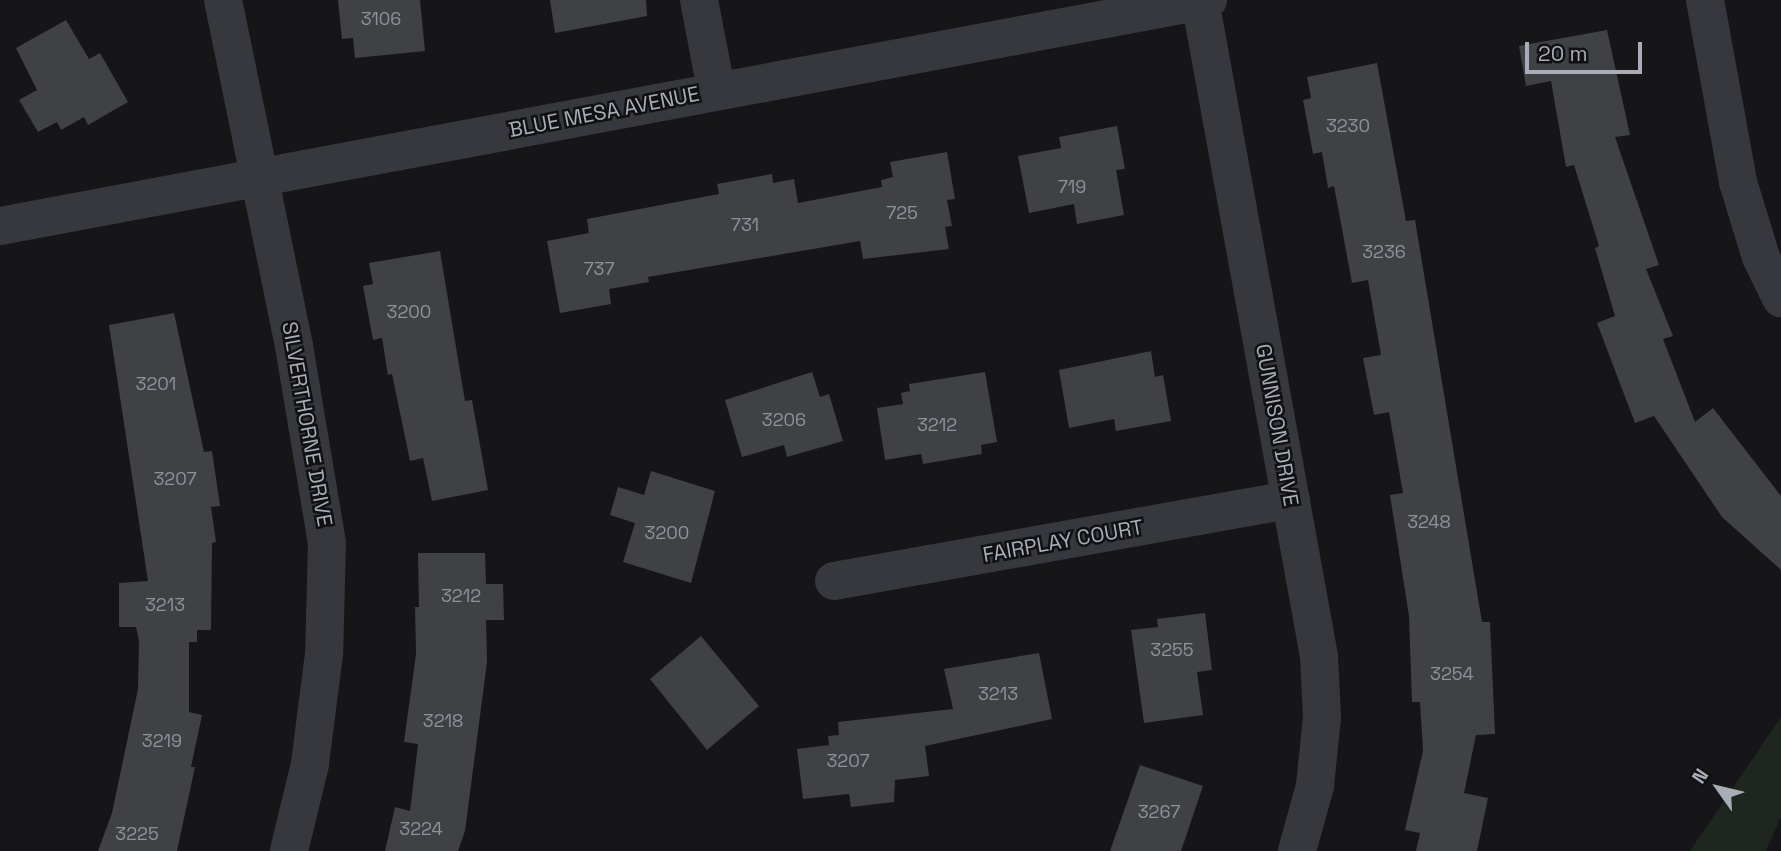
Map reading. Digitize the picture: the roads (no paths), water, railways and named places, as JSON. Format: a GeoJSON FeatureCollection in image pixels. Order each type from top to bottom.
{"type":"FeatureCollection","features":[{"type":"Feature","properties":{"kind":"street","name":"SILVERTHORNE DRIVE"},"geometry":{"type":"LineString","coordinates":[[223,0],[262,178],[327,543],[324,654],[310,764],[289,851]]}},
{"type":"Feature","properties":{"kind":"street"},"geometry":{"type":"LineString","coordinates":[[699,0],[716,89]]}},
{"type":"Feature","properties":{"kind":"street","name":"BLUE MESA AVENUE"},"geometry":{"type":"LineString","coordinates":[[0,226],[716,89],[1203,0]]}},
{"type":"Feature","properties":{"kind":"street","name":"GUNNISON DRIVE"},"geometry":{"type":"LineString","coordinates":[[1203,0],[1319,656],[1322,717],[1315,786],[1297,851]]}},
{"type":"Feature","properties":{"kind":"street"},"geometry":{"type":"LineString","coordinates":[[1704,0],[1738,182],[1761,257],[1781,298]]}},
{"type":"Feature","properties":{"kind":"street","name":"FAIRPLAY COURT"},"geometry":{"type":"LineString","coordinates":[[834,581],[1291,500]]}}]}
